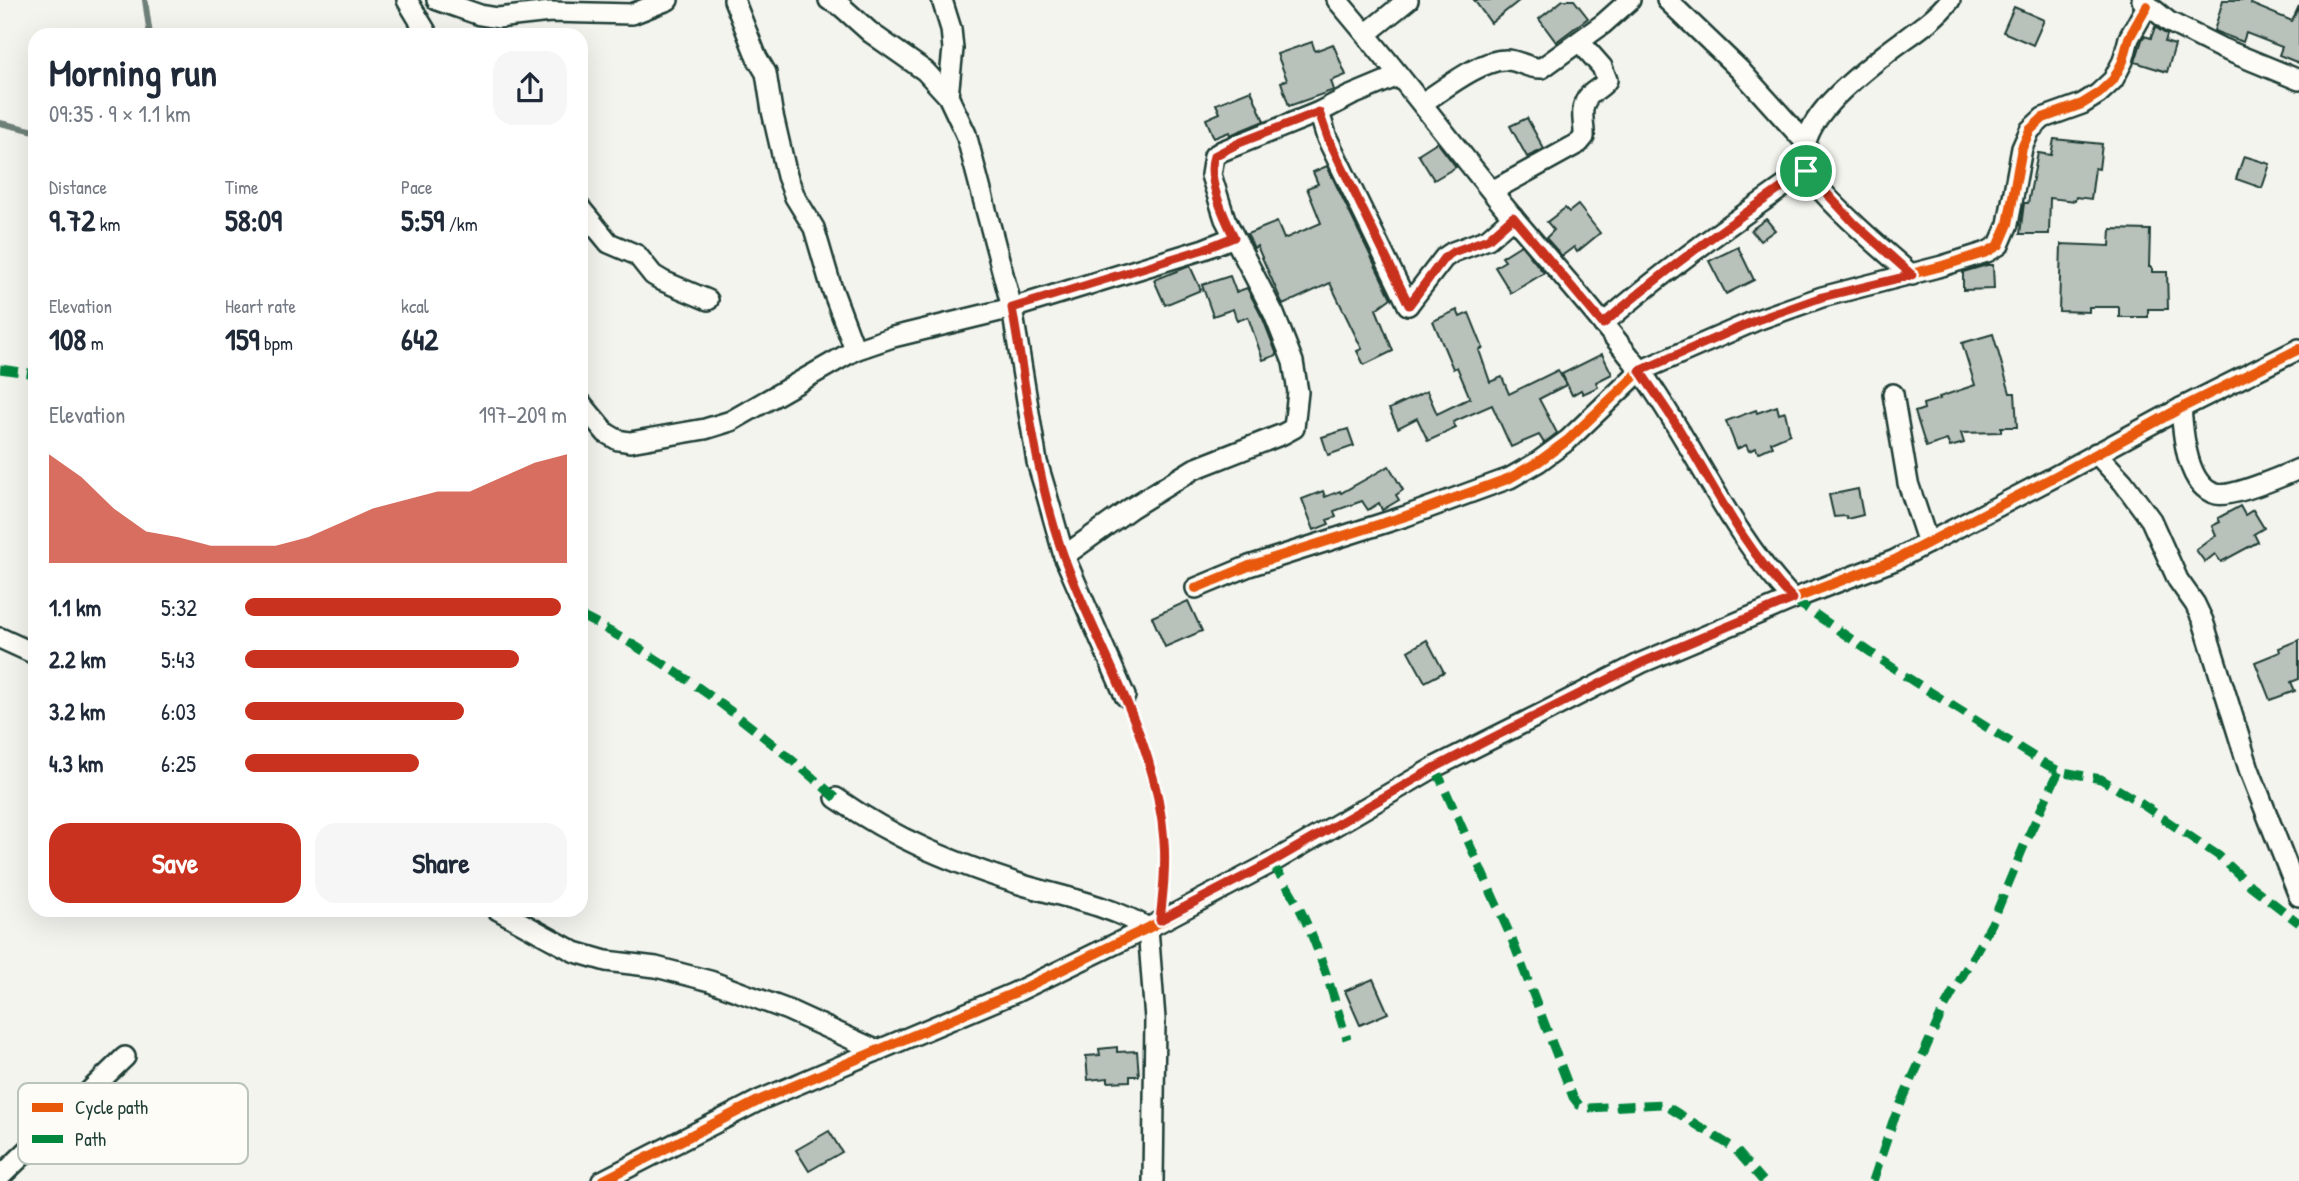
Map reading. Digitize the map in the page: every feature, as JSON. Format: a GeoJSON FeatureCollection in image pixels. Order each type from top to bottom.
{"type":"FeatureCollection","features":[{"type":"Feature","properties":{"kind":"street"},"geometry":{"type":"LineString","coordinates":[[407,0],[424,28]]}},
{"type":"Feature","properties":{"kind":"street"},"geometry":{"type":"LineString","coordinates":[[438,0],[480,15],[498,18],[550,12],[632,14],[668,0]]}},
{"type":"Feature","properties":{"kind":"street"},"geometry":{"type":"LineString","coordinates":[[734,0],[768,79],[772,111],[787,176],[795,197],[814,228],[831,286],[855,350]]}},
{"type":"Feature","properties":{"kind":"street"},"geometry":{"type":"LineString","coordinates":[[829,0],[842,7],[872,33],[925,71],[948,96],[966,134],[1012,308],[1037,462],[1064,556],[1125,696]]}},
{"type":"Feature","properties":{"kind":"street"},"geometry":{"type":"LineString","coordinates":[[942,0],[951,29],[953,49],[948,96]]}},
{"type":"Feature","properties":{"kind":"street"},"geometry":{"type":"LineString","coordinates":[[1337,0],[1640,371],[1680,430],[1748,545],[1771,576],[1793,599]]}},
{"type":"Feature","properties":{"kind":"street"},"geometry":{"type":"LineString","coordinates":[[1366,34],[1408,0]]}},
{"type":"Feature","properties":{"kind":"street"},"geometry":{"type":"LineString","coordinates":[[1422,103],[1495,61],[1509,59],[1532,69],[1542,68],[1580,42],[1630,0]]}},
{"type":"Feature","properties":{"kind":"street"},"geometry":{"type":"LineString","coordinates":[[1667,0],[1773,103],[1806,143]]}},
{"type":"Feature","properties":{"kind":"street"},"geometry":{"type":"LineString","coordinates":[[1912,275],[1854,223],[1806,171],[1806,143],[1821,111],[1870,66],[1928,23],[1950,0]]}},
{"type":"Feature","properties":{"kind":"street"},"geometry":{"type":"LineString","coordinates":[[1196,588],[1250,566],[1430,508],[1510,478],[1568,440],[1640,371],[1757,320],[1822,297],[1912,275],[1987,252],[1999,245],[2008,223],[2022,148],[2030,131],[2043,118],[2082,104],[2113,80],[2123,61],[2144,3],[2169,22],[2221,48],[2299,80]]}},
{"type":"Feature","properties":{"kind":"street"},"geometry":{"type":"LineString","coordinates":[[1492,191],[1579,143],[1584,137],[1584,104],[1588,96],[1605,85],[1607,80],[1602,66],[1580,42]]}},
{"type":"Feature","properties":{"kind":"street"},"geometry":{"type":"LineString","coordinates":[[1064,556],[1131,508],[1194,469],[1283,435],[1294,428],[1297,392],[1293,362],[1275,314],[1225,219],[1211,174],[1214,156],[1398,76]]}},
{"type":"Feature","properties":{"kind":"street"},"geometry":{"type":"LineString","coordinates":[[1319,112],[1328,138],[1409,305],[1444,258],[1488,239],[1513,217]]}},
{"type":"Feature","properties":{"kind":"street"},"geometry":{"type":"LineString","coordinates":[[1603,324],[1704,242],[1806,171]]}},
{"type":"Feature","properties":{"kind":"street"},"geometry":{"type":"LineString","coordinates":[[588,218],[609,243],[637,255],[653,275],[663,282],[708,300]]}},
{"type":"Feature","properties":{"kind":"street"},"geometry":{"type":"LineString","coordinates":[[588,411],[606,433],[618,440],[630,442],[705,429],[732,421],[855,350],[893,337],[1012,308],[1204,249],[1234,237]]}},
{"type":"Feature","properties":{"kind":"street"},"geometry":{"type":"LineString","coordinates":[[602,1181],[760,1100],[1014,993],[1270,863],[1447,761],[1641,663],[1793,599],[1895,560],[2181,408],[2299,349]]}},
{"type":"Feature","properties":{"kind":"street"},"geometry":{"type":"LineString","coordinates":[[1893,394],[1908,483],[1928,543]]}},
{"type":"Feature","properties":{"kind":"street"},"geometry":{"type":"LineString","coordinates":[[2181,408],[2187,456],[2204,486],[2216,494],[2229,494],[2249,488],[2299,469]]}},
{"type":"Feature","properties":{"kind":"street"},"geometry":{"type":"LineString","coordinates":[[2096,453],[2123,482],[2151,520],[2178,580],[2203,621],[2253,780],[2299,896]]}},
{"type":"Feature","properties":{"kind":"street"},"geometry":{"type":"LineString","coordinates":[[1,642],[28,652]]}},
{"type":"Feature","properties":{"kind":"street"},"geometry":{"type":"LineString","coordinates":[[836,798],[872,823],[924,849],[985,873],[1154,924]]}},
{"type":"Feature","properties":{"kind":"street"},"geometry":{"type":"LineString","coordinates":[[511,917],[575,952],[606,961],[656,967],[710,981],[788,1010],[878,1051]]}},
{"type":"Feature","properties":{"kind":"street"},"geometry":{"type":"LineString","coordinates":[[1153,1181],[1154,924]]}},
{"type":"Feature","properties":{"kind":"street"},"geometry":{"type":"LineString","coordinates":[[98,1083],[125,1057]]}},
{"type":"Feature","properties":{"kind":"street"},"geometry":{"type":"LineString","coordinates":[[0,1177],[18,1160]]}},
{"type":"Feature","properties":{"kind":"path"},"geometry":{"type":"LineString","coordinates":[[1125,696],[1145,750],[1164,840],[1164,878],[1154,924]]}},
{"type":"Feature","properties":{"kind":"building"},"geometry":{"type":"Polygon","coordinates":[[[1474,0],[1520,0],[1491,23],[1474,0]]]}},
{"type":"Feature","properties":{"kind":"building"},"geometry":{"type":"Polygon","coordinates":[[[1563,0],[1574,0],[1588,18],[1556,42],[1539,19],[1563,0]]]}},
{"type":"Feature","properties":{"kind":"building"},"geometry":{"type":"Polygon","coordinates":[[[2223,0],[2252,0],[2251,4],[2292,21],[2299,6],[2299,63],[2279,55],[2282,47],[2246,33],[2243,42],[2214,31],[2223,0]]]}},
{"type":"Feature","properties":{"kind":"building"},"geometry":{"type":"Polygon","coordinates":[[[2014,7],[2044,20],[2033,45],[2003,32],[2014,7]]]}},
{"type":"Feature","properties":{"kind":"building"},"geometry":{"type":"Polygon","coordinates":[[[2155,27],[2167,35],[2165,42],[2175,45],[2167,72],[2135,62],[2144,36],[2151,38],[2155,27]]]}},
{"type":"Feature","properties":{"kind":"building"},"geometry":{"type":"Polygon","coordinates":[[[1312,42],[1315,51],[1333,44],[1346,75],[1331,81],[1334,90],[1289,106],[1281,82],[1287,80],[1277,54],[1312,42]]]}},
{"type":"Feature","properties":{"kind":"building"},"geometry":{"type":"Polygon","coordinates":[[[1251,90],[1264,121],[1230,135],[1229,132],[1214,138],[1206,119],[1220,113],[1216,104],[1251,90]]]}},
{"type":"Feature","properties":{"kind":"building"},"geometry":{"type":"Polygon","coordinates":[[[1527,118],[1544,149],[1527,157],[1510,126],[1527,118]]]}},
{"type":"Feature","properties":{"kind":"building"},"geometry":{"type":"Polygon","coordinates":[[[2054,139],[2102,144],[2099,169],[2095,168],[2091,199],[2076,197],[2075,201],[2050,198],[2049,234],[2020,234],[2024,203],[2028,203],[2038,153],[2051,155],[2054,139]]]}},
{"type":"Feature","properties":{"kind":"building"},"geometry":{"type":"Polygon","coordinates":[[[1437,142],[1456,167],[1434,180],[1418,154],[1437,142]]]}},
{"type":"Feature","properties":{"kind":"building"},"geometry":{"type":"Polygon","coordinates":[[[2244,156],[2270,164],[2262,188],[2236,179],[2244,156]]]}},
{"type":"Feature","properties":{"kind":"building"},"geometry":{"type":"Polygon","coordinates":[[[1327,166],[1391,298],[1376,309],[1393,351],[1364,365],[1357,351],[1362,349],[1330,283],[1283,305],[1257,246],[1254,248],[1247,234],[1277,222],[1284,239],[1321,223],[1307,188],[1318,184],[1313,172],[1327,166]]]}},
{"type":"Feature","properties":{"kind":"building"},"geometry":{"type":"Polygon","coordinates":[[[1578,205],[1600,233],[1577,252],[1574,247],[1562,256],[1546,238],[1554,230],[1547,222],[1565,208],[1569,212],[1578,205]]]}},
{"type":"Feature","properties":{"kind":"building"},"geometry":{"type":"Polygon","coordinates":[[[1766,219],[1775,230],[1760,241],[1751,230],[1766,219]]]}},
{"type":"Feature","properties":{"kind":"building"},"geometry":{"type":"Polygon","coordinates":[[[2111,229],[2150,230],[2149,267],[2152,267],[2152,272],[2167,272],[2168,309],[2148,309],[2148,317],[2119,317],[2119,307],[2089,307],[2089,312],[2059,311],[2061,244],[2110,246],[2111,229]]]}},
{"type":"Feature","properties":{"kind":"building"},"geometry":{"type":"Polygon","coordinates":[[[1521,245],[1544,273],[1511,293],[1495,267],[1505,261],[1502,257],[1521,245]]]}},
{"type":"Feature","properties":{"kind":"building"},"geometry":{"type":"Polygon","coordinates":[[[1738,247],[1754,280],[1726,294],[1709,261],[1738,247]]]}},
{"type":"Feature","properties":{"kind":"building"},"geometry":{"type":"Polygon","coordinates":[[[1993,265],[1994,289],[1963,290],[1963,272],[1993,265]]]}},
{"type":"Feature","properties":{"kind":"building"},"geometry":{"type":"Polygon","coordinates":[[[1190,266],[1201,290],[1165,305],[1154,280],[1190,266]]]}},
{"type":"Feature","properties":{"kind":"building"},"geometry":{"type":"Polygon","coordinates":[[[1230,276],[1236,292],[1247,288],[1277,355],[1263,360],[1248,317],[1237,321],[1233,309],[1213,316],[1202,285],[1230,276]]]}},
{"type":"Feature","properties":{"kind":"building"},"geometry":{"type":"Polygon","coordinates":[[[1457,310],[1460,317],[1469,313],[1483,348],[1479,350],[1490,382],[1502,377],[1509,394],[1558,370],[1566,385],[1539,399],[1557,433],[1544,443],[1539,435],[1511,447],[1492,405],[1453,422],[1456,428],[1428,441],[1417,418],[1398,428],[1389,409],[1427,391],[1437,414],[1470,398],[1457,367],[1453,369],[1433,321],[1457,310]]]}},
{"type":"Feature","properties":{"kind":"building"},"geometry":{"type":"Polygon","coordinates":[[[1993,334],[2010,393],[2015,393],[2017,427],[2001,427],[2001,432],[1961,433],[1964,443],[1950,447],[1947,440],[1926,447],[1915,412],[1924,409],[1923,404],[1975,385],[1962,343],[1993,334]]]}},
{"type":"Feature","properties":{"kind":"building"},"geometry":{"type":"Polygon","coordinates":[[[1602,354],[1612,374],[1596,382],[1598,387],[1583,394],[1581,390],[1572,395],[1562,374],[1602,354]]]}},
{"type":"Feature","properties":{"kind":"building"},"geometry":{"type":"Polygon","coordinates":[[[1777,406],[1779,414],[1785,412],[1790,434],[1771,442],[1773,446],[1758,453],[1756,448],[1749,451],[1746,445],[1737,449],[1726,421],[1777,406]]]}},
{"type":"Feature","properties":{"kind":"building"},"geometry":{"type":"Polygon","coordinates":[[[1348,429],[1354,446],[1328,455],[1322,437],[1348,429]]]}},
{"type":"Feature","properties":{"kind":"building"},"geometry":{"type":"Polygon","coordinates":[[[1389,466],[1403,490],[1396,495],[1399,500],[1382,510],[1379,503],[1368,510],[1362,501],[1334,511],[1336,517],[1327,520],[1329,524],[1314,530],[1302,499],[1323,491],[1325,497],[1340,491],[1341,493],[1389,466]]]}},
{"type":"Feature","properties":{"kind":"building"},"geometry":{"type":"Polygon","coordinates":[[[1858,489],[1863,515],[1847,519],[1846,516],[1834,517],[1829,495],[1858,489]]]}},
{"type":"Feature","properties":{"kind":"building"},"geometry":{"type":"Polygon","coordinates":[[[2240,506],[2245,515],[2253,510],[2264,528],[2254,534],[2258,542],[2221,562],[2215,554],[2205,562],[2196,550],[2216,535],[2212,526],[2220,522],[2218,518],[2240,506]]]}},
{"type":"Feature","properties":{"kind":"building"},"geometry":{"type":"Polygon","coordinates":[[[1188,601],[1202,631],[1165,647],[1152,617],[1188,601]]]}},
{"type":"Feature","properties":{"kind":"building"},"geometry":{"type":"Polygon","coordinates":[[[1427,640],[1444,672],[1425,682],[1408,651],[1427,640]]]}},
{"type":"Feature","properties":{"kind":"building"},"geometry":{"type":"Polygon","coordinates":[[[2299,640],[2299,679],[2291,682],[2295,691],[2270,700],[2255,662],[2280,652],[2279,648],[2299,640]]]}},
{"type":"Feature","properties":{"kind":"building"},"geometry":{"type":"Polygon","coordinates":[[[1373,979],[1388,1013],[1360,1025],[1345,991],[1373,979]]]}},
{"type":"Feature","properties":{"kind":"building"},"geometry":{"type":"Polygon","coordinates":[[[1117,1047],[1117,1052],[1137,1051],[1139,1076],[1130,1076],[1130,1081],[1108,1082],[1108,1078],[1088,1080],[1086,1056],[1100,1055],[1099,1049],[1117,1047]]]}},
{"type":"Feature","properties":{"kind":"building"},"geometry":{"type":"Polygon","coordinates":[[[829,1131],[842,1152],[809,1171],[796,1150],[829,1131]]]}},
{"type":"Feature","properties":{"kind":"waterway"},"geometry":{"type":"LineString","coordinates":[[145,0],[149,28]]}},
{"type":"Feature","properties":{"kind":"waterway"},"geometry":{"type":"LineString","coordinates":[[0,123],[28,129]]}},
{"type":"Feature","properties":{"kind":"marked path"},"geometry":{"type":"LineString","coordinates":[[0,369],[28,373]]}},
{"type":"Feature","properties":{"kind":"marked path"},"geometry":{"type":"LineString","coordinates":[[1793,599],[1905,676],[2047,765],[2059,771],[2101,779],[2134,799],[2219,856],[2251,886],[2299,923]]}},
{"type":"Feature","properties":{"kind":"marked path"},"geometry":{"type":"LineString","coordinates":[[588,620],[682,676],[746,722],[836,798]]}},
{"type":"Feature","properties":{"kind":"marked path"},"geometry":{"type":"LineString","coordinates":[[1435,767],[1511,937],[1573,1097],[1579,1105],[1588,1108],[1663,1104],[1734,1148],[1763,1181]]}},
{"type":"Feature","properties":{"kind":"marked path"},"geometry":{"type":"LineString","coordinates":[[1873,1181],[1893,1121],[1944,1008],[1992,923],[2059,771]]}},
{"type":"Feature","properties":{"kind":"marked path"},"geometry":{"type":"LineString","coordinates":[[1271,863],[1297,903],[1307,925],[1347,1039]]}},
{"type":"Feature","properties":{"kind":"cycle path"},"geometry":{"type":"LineString","coordinates":[[1196,588],[1249,566],[1406,516],[1510,478],[1568,440],[1640,371],[1757,320],[1822,297],[1942,266],[1987,252],[1999,245],[2008,224],[2022,148],[2030,130],[2043,118],[2082,104],[2113,80],[2123,61],[2129,38],[2147,6]]}},
{"type":"Feature","properties":{"kind":"cycle path"},"geometry":{"type":"LineString","coordinates":[[602,1181],[760,1100],[1014,993],[1148,928],[1271,863],[1435,767],[1641,663],[1793,599],[1895,560],[2181,408],[2299,349]]}},
{"type":"Feature","properties":{"kind":"route"},"geometry":{"type":"LineString","coordinates":[[1319,112],[1328,138],[1409,305],[1444,258],[1488,239],[1513,217],[1603,324],[1704,242],[1806,171],[1854,223],[1912,275],[1822,297],[1757,320],[1640,371],[1680,430],[1748,545],[1771,576],[1793,599],[1641,663],[1488,740],[1381,797],[1270,863],[1160,920],[1164,840],[1157,799],[1145,750],[1125,696],[1064,556],[1037,462],[1012,308],[1204,249],[1234,237],[1225,219],[1211,174],[1214,156],[1239,143],[1319,112]]}}]}
